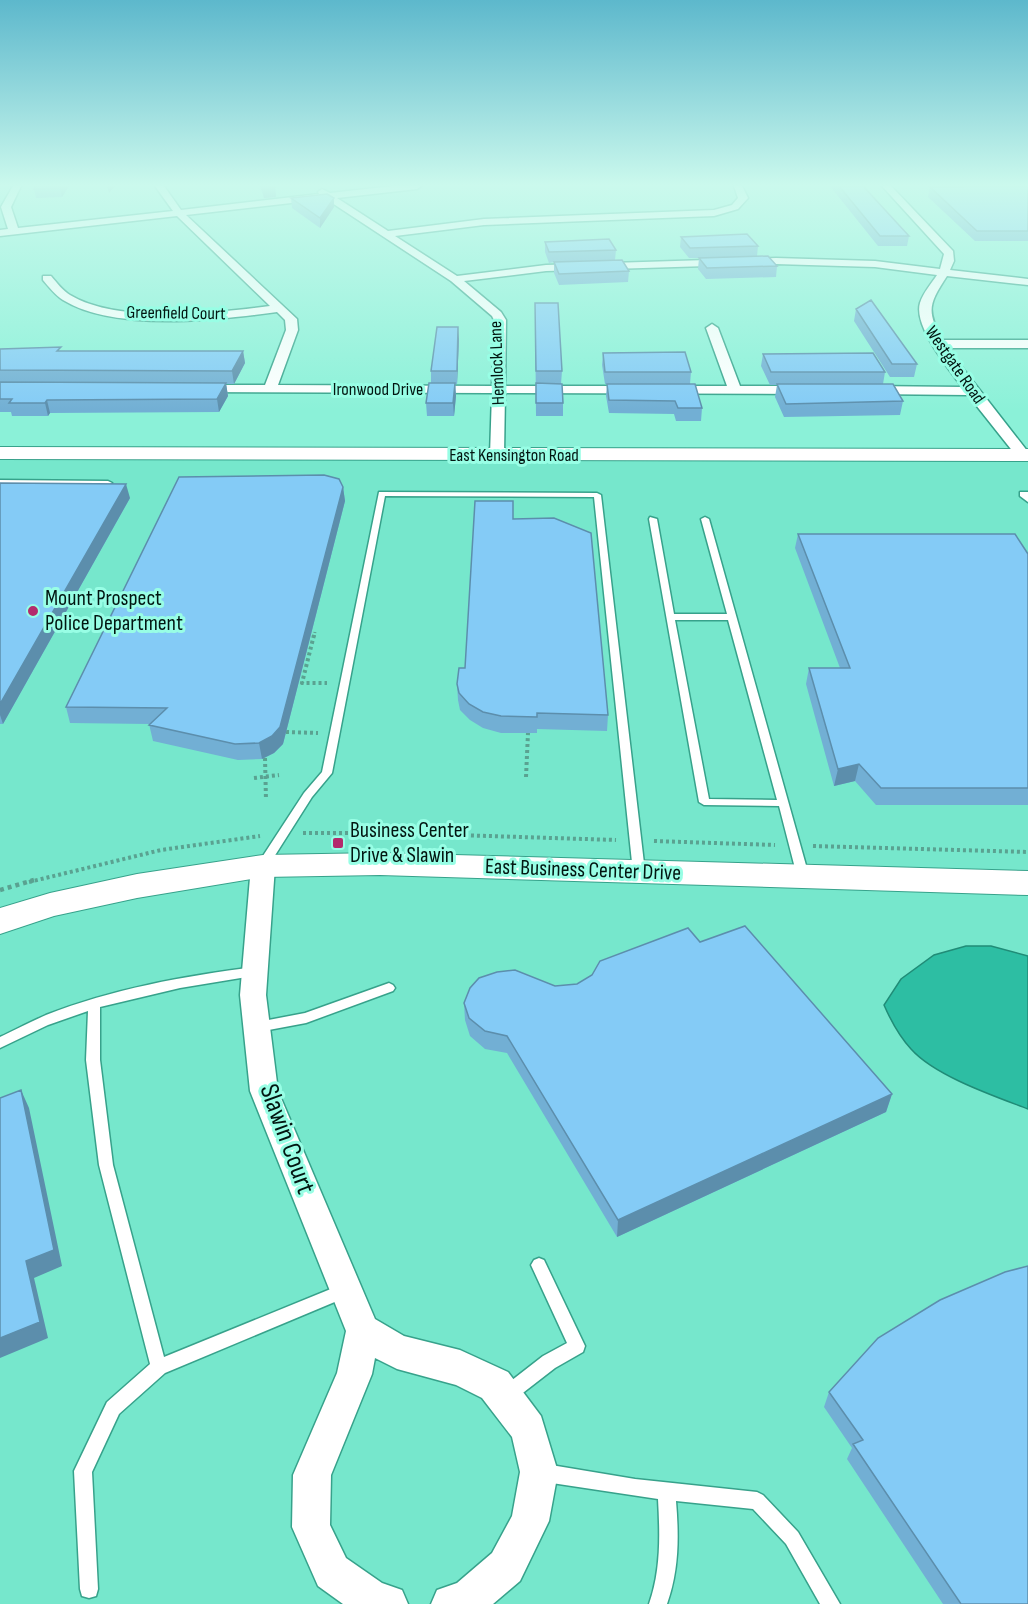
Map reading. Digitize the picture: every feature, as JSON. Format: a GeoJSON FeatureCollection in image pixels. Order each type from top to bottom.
{"type":"FeatureCollection","features":[{"type":"Feature","properties":{"kind":"main road","name":"East Kensington Road"},"geometry":{"type":"LineString","coordinates":[[0,453],[1026,455]]}},
{"type":"Feature","properties":{"kind":"main road","name":"East Business Center Drive"},"geometry":{"type":"LineString","coordinates":[[0,921],[50,905],[137,886],[263,866],[380,864],[1028,883]]}},
{"type":"Feature","properties":{"kind":"street"},"geometry":{"type":"LineString","coordinates":[[229,261],[291,319],[292,330],[270,389]]}},
{"type":"Feature","properties":{"kind":"street","name":"Hemlock Lane"},"geometry":{"type":"LineString","coordinates":[[427,261],[489,305],[500,320],[497,455]]}},
{"type":"Feature","properties":{"kind":"street"},"geometry":{"type":"LineString","coordinates":[[455,279],[546,268],[776,261],[874,264],[1028,282]]}},
{"type":"Feature","properties":{"kind":"street"},"geometry":{"type":"LineString","coordinates":[[943,272],[948,261]]}},
{"type":"Feature","properties":{"kind":"street","name":"Westgate Road"},"geometry":{"type":"LineString","coordinates":[[943,272],[923,308],[926,327],[971,391],[1026,455]]}},
{"type":"Feature","properties":{"kind":"street","name":"Greenfield Court"},"geometry":{"type":"LineString","coordinates":[[47,278],[63,295],[78,303],[128,313],[196,316],[278,308]]}},
{"type":"Feature","properties":{"kind":"street"},"geometry":{"type":"LineString","coordinates":[[712,328],[735,390]]}},
{"type":"Feature","properties":{"kind":"street"},"geometry":{"type":"LineString","coordinates":[[939,344],[1028,344]]}},
{"type":"Feature","properties":{"kind":"street","name":"Ironwood Drive"},"geometry":{"type":"LineString","coordinates":[[188,389],[818,390]]}},
{"type":"Feature","properties":{"kind":"street"},"geometry":{"type":"LineString","coordinates":[[853,390],[971,391]]}},
{"type":"Feature","properties":{"kind":"street","name":"Slawin Court"},"geometry":{"type":"LineString","coordinates":[[263,866],[253,995],[264,1090],[363,1331]]}},
{"type":"Feature","properties":{"kind":"street"},"geometry":{"type":"LineString","coordinates":[[388,1604],[375,1602],[332,1572],[311,1527],[312,1475],[354,1374],[363,1331],[397,1352],[460,1368],[495,1385],[528,1429],[539,1472],[530,1521],[506,1567],[466,1601],[451,1604]]}},
{"type":"Feature","properties":{"kind":"lane"},"geometry":{"type":"LineString","coordinates":[[0,483],[108,483]]}},
{"type":"Feature","properties":{"kind":"lane"},"geometry":{"type":"LineString","coordinates":[[263,866],[308,795],[327,773],[382,494],[597,495],[639,872]]}},
{"type":"Feature","properties":{"kind":"lane"},"geometry":{"type":"LineString","coordinates":[[1028,494],[1023,494],[1028,500]]}},
{"type":"Feature","properties":{"kind":"lane"},"geometry":{"type":"LineString","coordinates":[[653,519],[704,802],[783,803]]}},
{"type":"Feature","properties":{"kind":"lane"},"geometry":{"type":"LineString","coordinates":[[705,519],[803,876]]}},
{"type":"Feature","properties":{"kind":"lane"},"geometry":{"type":"LineString","coordinates":[[671,618],[732,617]]}},
{"type":"Feature","properties":{"kind":"lane"},"geometry":{"type":"LineString","coordinates":[[0,1042],[57,1016],[94,1005],[188,980],[255,972]]}},
{"type":"Feature","properties":{"kind":"lane"},"geometry":{"type":"LineString","coordinates":[[257,1028],[306,1018],[389,988]]}},
{"type":"Feature","properties":{"kind":"lane"},"geometry":{"type":"LineString","coordinates":[[94,1005],[93,1060],[106,1165],[159,1367]]}},
{"type":"Feature","properties":{"kind":"lane"},"geometry":{"type":"LineString","coordinates":[[504,1397],[549,1362],[577,1346],[539,1265]]}},
{"type":"Feature","properties":{"kind":"lane"},"geometry":{"type":"LineString","coordinates":[[89,1589],[83,1471],[113,1408],[159,1367],[346,1290]]}},
{"type":"Feature","properties":{"kind":"lane"},"geometry":{"type":"LineString","coordinates":[[539,1472],[666,1491],[757,1501],[792,1538],[831,1604]]}},
{"type":"Feature","properties":{"kind":"lane"},"geometry":{"type":"LineString","coordinates":[[658,1604],[664,1590],[669,1539],[666,1491]]}},
{"type":"Feature","properties":{"kind":"path"},"geometry":{"type":"LineString","coordinates":[[315,632],[302,683],[345,683]]}},
{"type":"Feature","properties":{"kind":"path"},"geometry":{"type":"LineString","coordinates":[[286,732],[335,734]]}},
{"type":"Feature","properties":{"kind":"path"},"geometry":{"type":"LineString","coordinates":[[526,777],[528,733]]}},
{"type":"Feature","properties":{"kind":"path"},"geometry":{"type":"LineString","coordinates":[[265,758],[266,800]]}},
{"type":"Feature","properties":{"kind":"path"},"geometry":{"type":"LineString","coordinates":[[254,778],[279,776]]}},
{"type":"Feature","properties":{"kind":"shaded area"},"geometry":{"type":"Polygon","coordinates":[[[0,457],[1028,459],[1028,1604],[0,1604],[0,457]]]}},
{"type":"Feature","properties":{"kind":"shaded area"},"geometry":{"type":"Polygon","coordinates":[[[966,946],[991,946],[1028,956],[1028,1109],[966,1084],[922,1059],[903,1039],[884,1005],[901,979],[934,955],[966,946]]]}},
{"type":"Feature","properties":{"kind":"building"},"geometry":{"type":"Polygon","coordinates":[[[623,261],[629,271],[559,274],[554,262],[623,261]]]}},
{"type":"Feature","properties":{"kind":"building"},"geometry":{"type":"Polygon","coordinates":[[[701,261],[772,261],[777,266],[707,268],[701,261]]]}},
{"type":"Feature","properties":{"kind":"building"},"geometry":{"type":"Polygon","coordinates":[[[871,300],[917,364],[892,364],[856,309],[871,300]]]}},
{"type":"Feature","properties":{"kind":"building"},"geometry":{"type":"Polygon","coordinates":[[[535,303],[558,303],[562,371],[536,371],[535,303]]]}},
{"type":"Feature","properties":{"kind":"building"},"geometry":{"type":"Polygon","coordinates":[[[437,327],[458,327],[457,371],[431,371],[437,327]]]}},
{"type":"Feature","properties":{"kind":"building"},"geometry":{"type":"Polygon","coordinates":[[[61,347],[57,351],[243,351],[232,371],[0,370],[0,349],[61,347]]]}},
{"type":"Feature","properties":{"kind":"building"},"geometry":{"type":"Polygon","coordinates":[[[685,352],[691,372],[605,372],[603,353],[685,352]]]}},
{"type":"Feature","properties":{"kind":"building"},"geometry":{"type":"Polygon","coordinates":[[[873,353],[885,372],[771,372],[763,354],[873,353]]]}},
{"type":"Feature","properties":{"kind":"building"},"geometry":{"type":"Polygon","coordinates":[[[0,382],[226,383],[217,399],[47,400],[45,403],[9,403],[12,399],[0,399],[0,382]]]}},
{"type":"Feature","properties":{"kind":"building"},"geometry":{"type":"Polygon","coordinates":[[[429,383],[455,383],[453,403],[426,403],[429,383]]]}},
{"type":"Feature","properties":{"kind":"building"},"geometry":{"type":"Polygon","coordinates":[[[536,383],[562,384],[563,403],[536,403],[536,383]]]}},
{"type":"Feature","properties":{"kind":"building"},"geometry":{"type":"Polygon","coordinates":[[[607,384],[695,384],[702,408],[678,408],[675,401],[609,400],[607,384]]]}},
{"type":"Feature","properties":{"kind":"building"},"geometry":{"type":"Polygon","coordinates":[[[777,384],[893,384],[903,401],[786,404],[777,384]]]}},
{"type":"Feature","properties":{"kind":"building"},"geometry":{"type":"Polygon","coordinates":[[[324,475],[339,479],[343,487],[280,727],[272,736],[259,743],[235,744],[149,725],[167,708],[66,707],[179,477],[324,475]]]}},
{"type":"Feature","properties":{"kind":"building","name":"Mount Prospect Police Department"},"geometry":{"type":"Polygon","coordinates":[[[0,483],[126,484],[0,704],[0,483]]]}},
{"type":"Feature","properties":{"kind":"building"},"geometry":{"type":"Polygon","coordinates":[[[475,501],[513,501],[513,519],[554,518],[591,533],[608,715],[537,713],[537,717],[501,716],[483,712],[469,704],[459,693],[457,684],[459,668],[465,668],[475,501]]]}},
{"type":"Feature","properties":{"kind":"building"},"geometry":{"type":"Polygon","coordinates":[[[798,534],[1015,534],[1028,554],[1028,788],[881,788],[859,764],[838,769],[809,668],[850,668],[798,534]]]}},
{"type":"Feature","properties":{"kind":"building"},"geometry":{"type":"Polygon","coordinates":[[[745,926],[892,1094],[618,1220],[507,1036],[485,1031],[469,1018],[464,1003],[470,988],[479,978],[497,972],[515,970],[555,986],[577,984],[592,975],[600,961],[688,928],[700,942],[745,926]]]}},
{"type":"Feature","properties":{"kind":"building"},"geometry":{"type":"Polygon","coordinates":[[[21,1090],[54,1250],[26,1261],[40,1322],[0,1338],[0,1098],[21,1090]]]}},
{"type":"Feature","properties":{"kind":"building"},"geometry":{"type":"Polygon","coordinates":[[[1028,1266],[1028,1604],[961,1604],[853,1444],[863,1440],[829,1392],[878,1338],[940,1300],[1005,1272],[1028,1266]]]}},
{"type":"Feature","properties":{"kind":"place","name":"Mount Prospect Police Department"},"geometry":{"type":"Point","coordinates":[33,611]}},
{"type":"Feature","properties":{"kind":"place","name":"Business Center Drive & Slawin"},"geometry":{"type":"Point","coordinates":[338,843]}}]}
